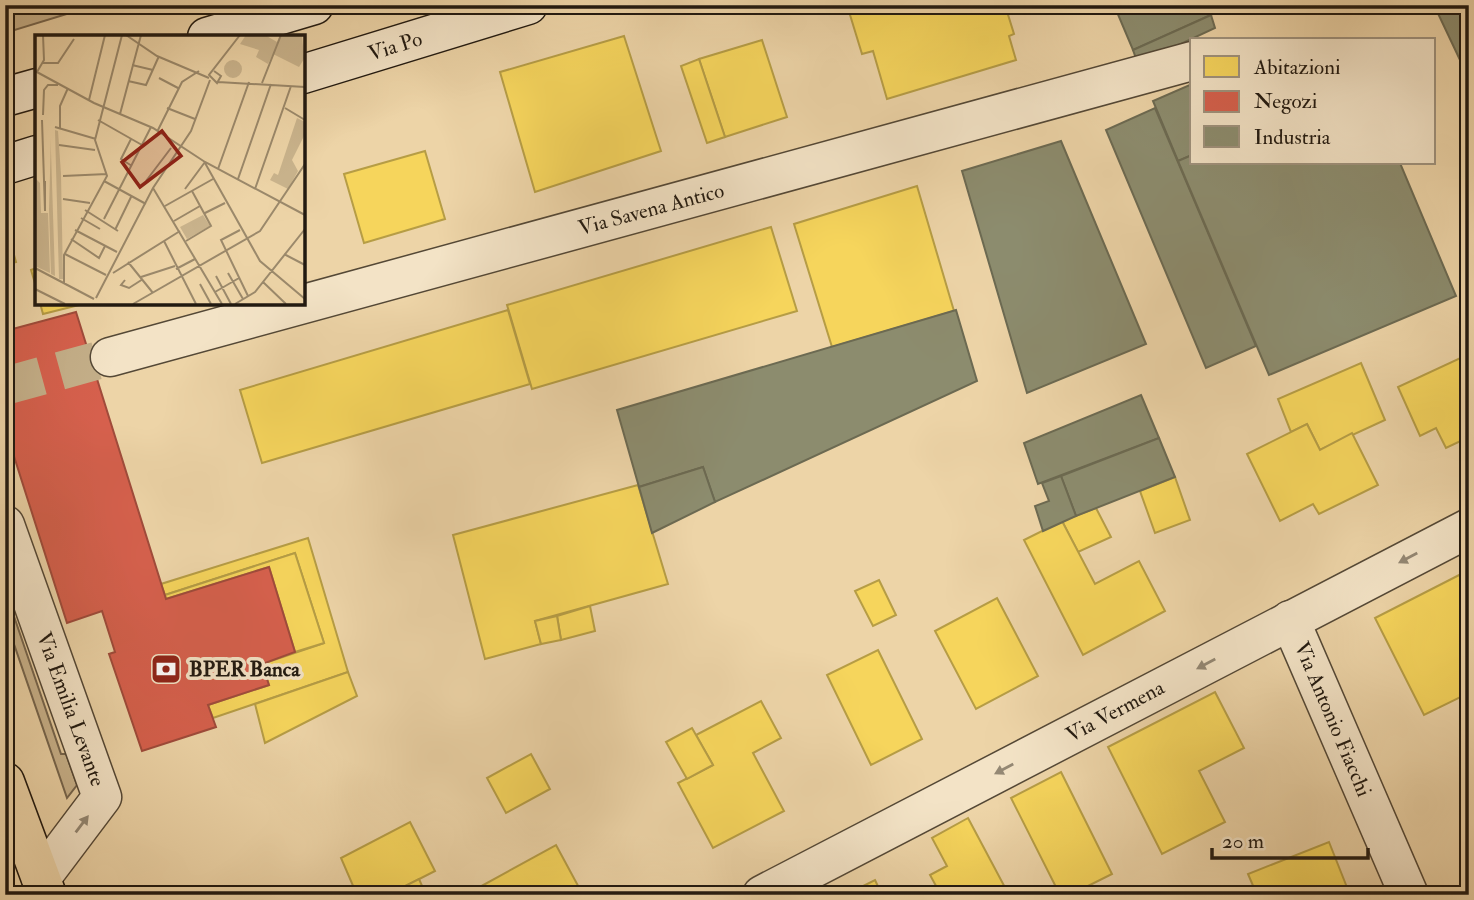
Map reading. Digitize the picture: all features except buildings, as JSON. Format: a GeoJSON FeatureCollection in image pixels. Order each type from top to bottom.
{"type":"FeatureCollection","features":[{"type":"Feature","properties":{"kind":"main road","name":"Via Emilia Levante"},"geometry":{"type":"LineString","coordinates":[[5,782],[44,886]]}},
{"type":"Feature","properties":{"kind":"street"},"geometry":{"type":"LineString","coordinates":[[214,35],[314,5]]}},
{"type":"Feature","properties":{"kind":"street","name":"Via Po"},"geometry":{"type":"LineString","coordinates":[[304,74],[528,5]]}},
{"type":"Feature","properties":{"kind":"street","name":"Via Savena Antico"},"geometry":{"type":"LineString","coordinates":[[304,304],[1190,62]]}},
{"type":"Feature","properties":{"kind":"street"},"geometry":{"type":"LineString","coordinates":[[5,97],[35,89]]}},
{"type":"Feature","properties":{"kind":"street"},"geometry":{"type":"LineString","coordinates":[[5,165],[35,156]]}},
{"type":"Feature","properties":{"kind":"street","name":"Via Savena Antico"},"geometry":{"type":"LineString","coordinates":[[110,357],[304,304]]}},
{"type":"Feature","properties":{"kind":"street","name":"Via Emilia Levante"},"geometry":{"type":"LineString","coordinates":[[5,525],[102,797],[44,886]]}},
{"type":"Feature","properties":{"kind":"street","name":"Via Vermena"},"geometry":{"type":"LineString","coordinates":[[762,895],[1469,527]]}},
{"type":"Feature","properties":{"kind":"street","name":"Via Antonio Fiacchi"},"geometry":{"type":"LineString","coordinates":[[1290,620],[1409,895]]}},
{"type":"Feature","properties":{"kind":"shaded area"},"geometry":{"type":"Polygon","coordinates":[[[5,5],[96,5],[5,33],[5,5]]]}},
{"type":"Feature","properties":{"kind":"shaded area"},"geometry":{"type":"Polygon","coordinates":[[[5,590],[61,754],[66,754],[77,785],[67,798],[5,618],[5,590]]]}},
{"type":"Feature","properties":{"kind":"tunnel"},"geometry":{"type":"LineString","coordinates":[[5,386],[110,357]]}},
{"type":"Feature","properties":{"kind":"place","name":"BPER Banca"},"geometry":{"type":"Point","coordinates":[166,669]}}]}
